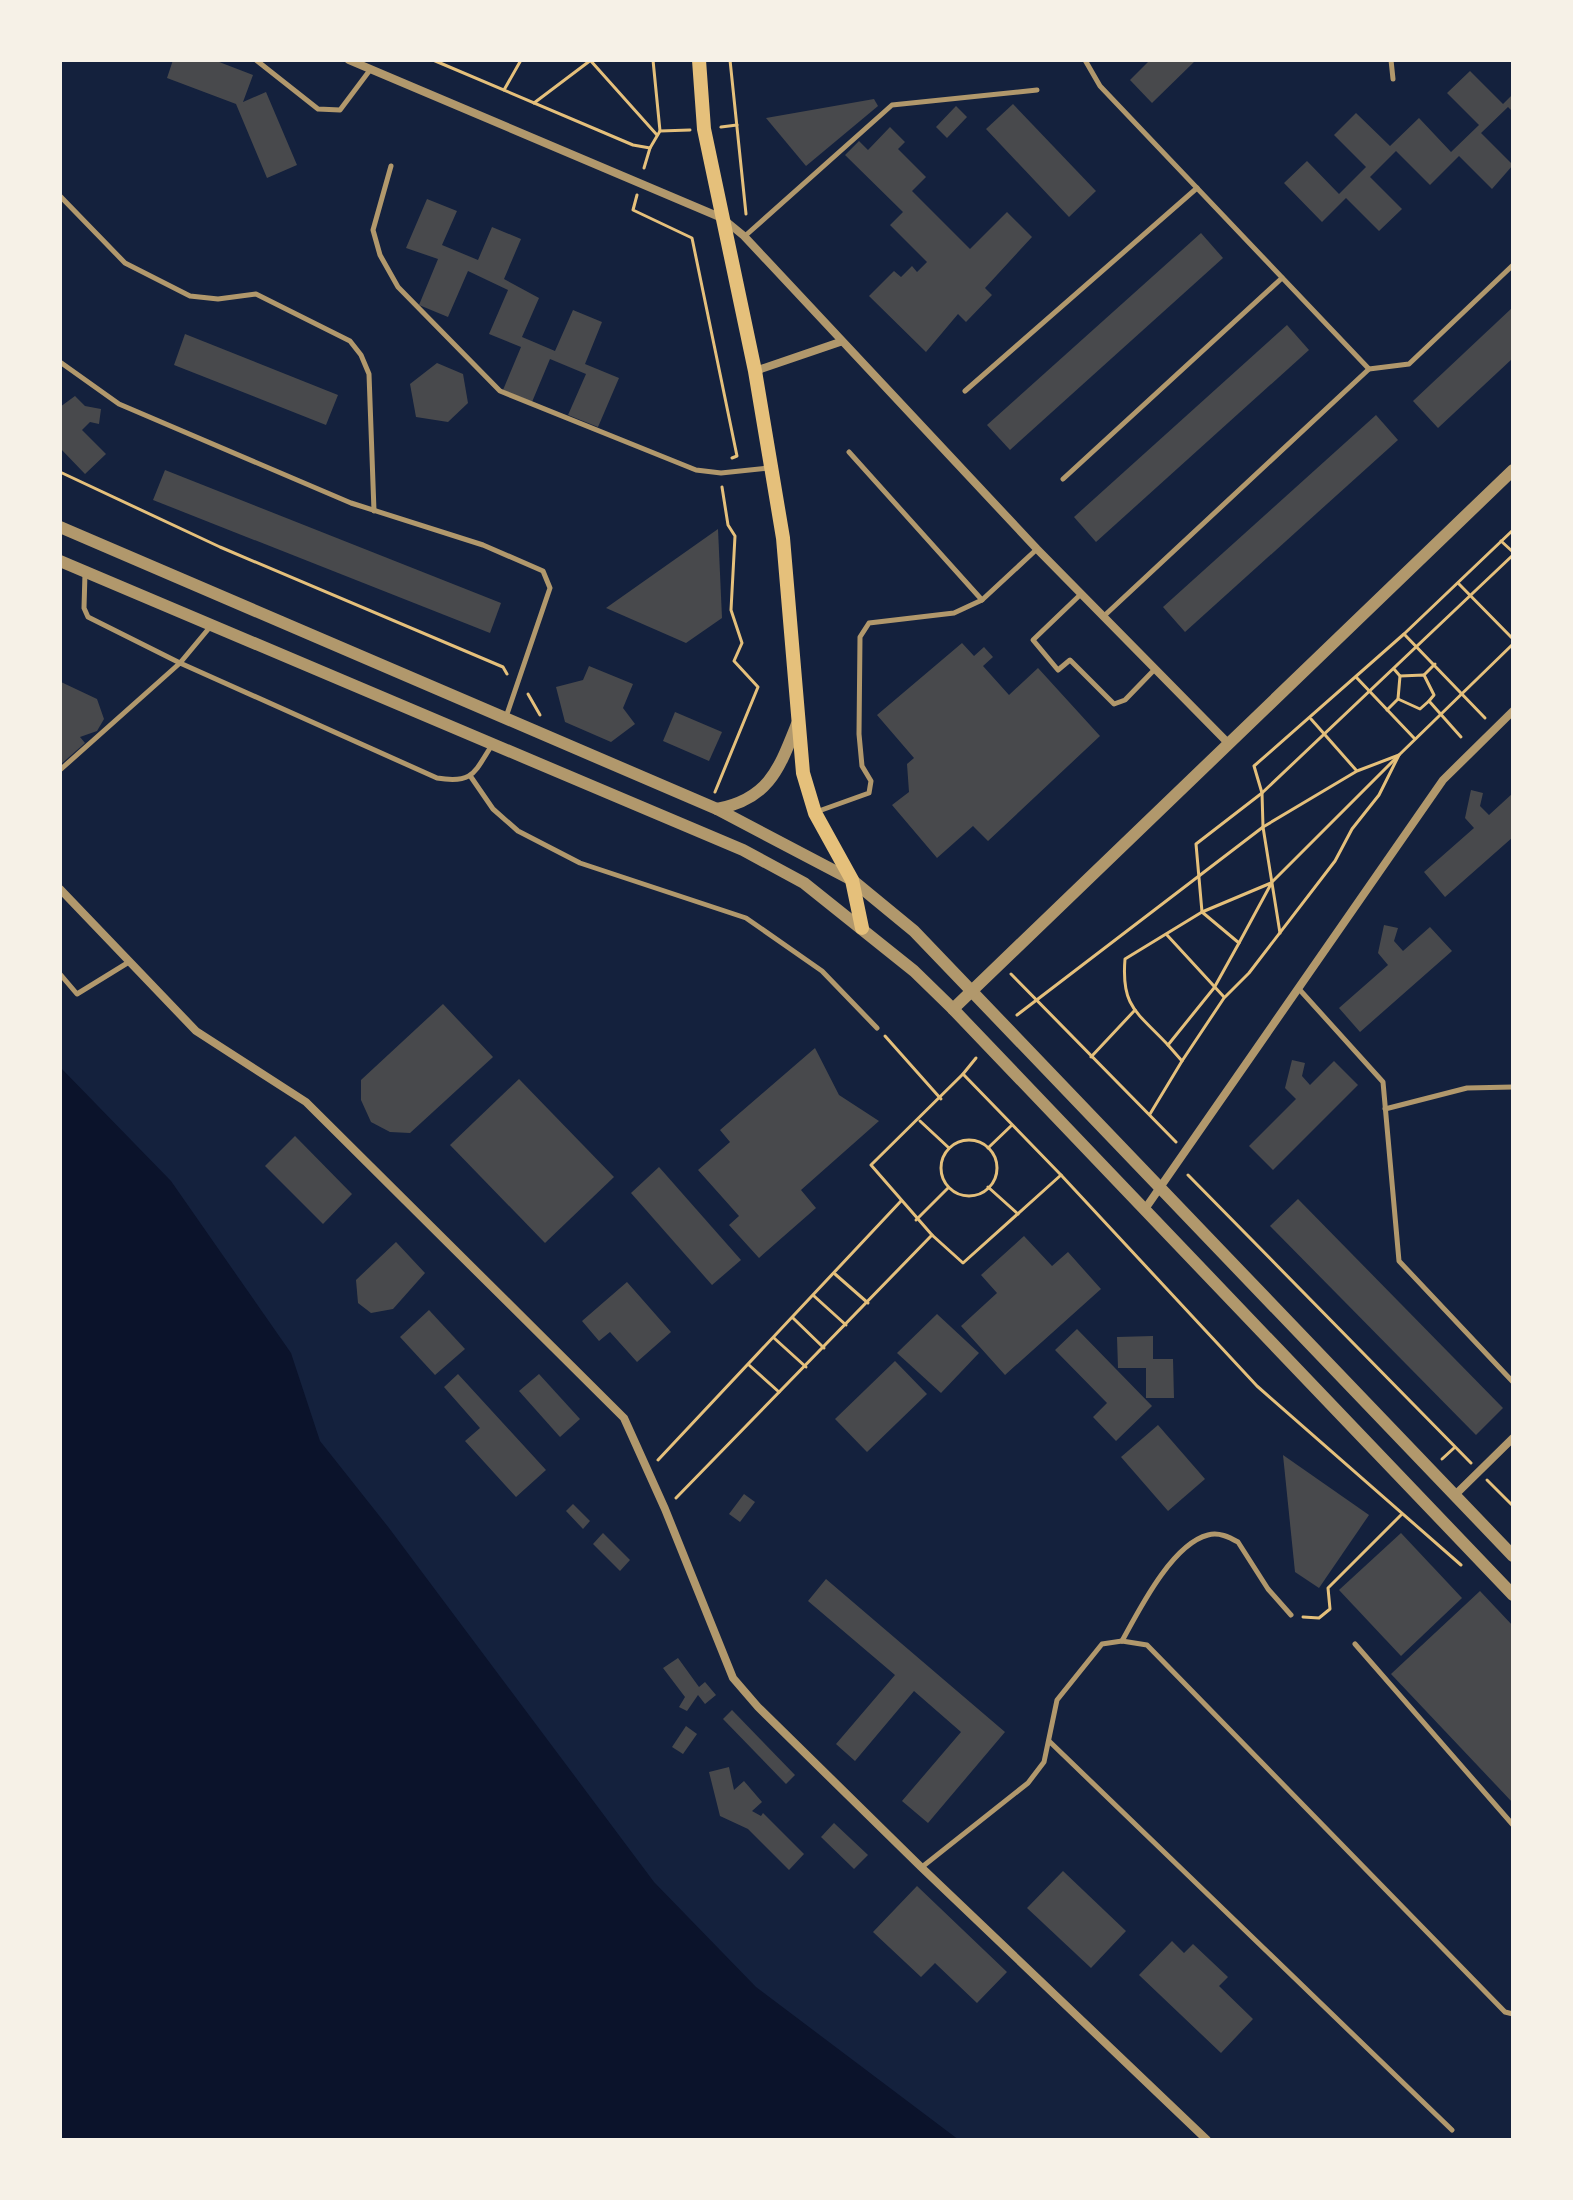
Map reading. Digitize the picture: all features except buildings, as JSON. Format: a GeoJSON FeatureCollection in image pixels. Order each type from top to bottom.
{"type":"FeatureCollection","features":[{"type":"Feature","properties":{"kind":"main road"},"geometry":{"type":"LineString","coordinates":[[699,60],[704,129],[755,371],[783,538],[803,773],[815,813],[852,880],[862,928]]}},
{"type":"Feature","properties":{"kind":"street"},"geometry":{"type":"LineString","coordinates":[[349,60],[722,218],[744,236],[1037,549],[1229,744]]}},
{"type":"Feature","properties":{"kind":"street"},"geometry":{"type":"LineString","coordinates":[[755,371],[840,342]]}},
{"type":"Feature","properties":{"kind":"street"},"geometry":{"type":"LineString","coordinates":[[953,1009],[1513,470]]}},
{"type":"Feature","properties":{"kind":"street"},"geometry":{"type":"LineString","coordinates":[[60,527],[717,809],[852,880],[914,931],[1513,1556]]}},
{"type":"Feature","properties":{"kind":"street"},"geometry":{"type":"LineString","coordinates":[[60,561],[743,850],[804,883],[862,928],[953,1009],[1513,1595]]}},
{"type":"Feature","properties":{"kind":"street"},"geometry":{"type":"LineString","coordinates":[[1145,1209],[1443,780],[1513,711]]}},
{"type":"Feature","properties":{"kind":"street"},"geometry":{"type":"LineString","coordinates":[[717,809],[739,805],[763,790],[782,761],[797,724]]}},
{"type":"Feature","properties":{"kind":"street"},"geometry":{"type":"LineString","coordinates":[[60,889],[196,1031],[306,1102],[624,1418],[665,1509],[733,1678],[758,1707],[921,1867],[1207,2140]]}},
{"type":"Feature","properties":{"kind":"street"},"geometry":{"type":"LineString","coordinates":[[1455,1495],[1513,1438]]}},
{"type":"Feature","properties":{"kind":"lane"},"geometry":{"type":"LineString","coordinates":[[256,60],[318,109],[340,110],[370,70]]}},
{"type":"Feature","properties":{"kind":"lane"},"geometry":{"type":"LineString","coordinates":[[1085,60],[1100,86],[1369,369]]}},
{"type":"Feature","properties":{"kind":"lane"},"geometry":{"type":"LineString","coordinates":[[1391,60],[1393,79]]}},
{"type":"Feature","properties":{"kind":"lane"},"geometry":{"type":"LineString","coordinates":[[744,236],[892,105],[1037,90]]}},
{"type":"Feature","properties":{"kind":"lane"},"geometry":{"type":"LineString","coordinates":[[391,166],[373,230],[380,255],[398,287],[500,391],[696,470],[721,473],[771,468]]}},
{"type":"Feature","properties":{"kind":"lane"},"geometry":{"type":"LineString","coordinates":[[965,391],[1197,188]]}},
{"type":"Feature","properties":{"kind":"lane"},"geometry":{"type":"LineString","coordinates":[[60,196],[125,263],[190,296],[218,299],[256,294],[350,341],[361,355],[369,374],[374,511]]}},
{"type":"Feature","properties":{"kind":"lane"},"geometry":{"type":"LineString","coordinates":[[1103,617],[1369,369],[1409,364],[1513,265]]}},
{"type":"Feature","properties":{"kind":"lane"},"geometry":{"type":"LineString","coordinates":[[1063,479],[1282,278]]}},
{"type":"Feature","properties":{"kind":"lane"},"geometry":{"type":"LineString","coordinates":[[60,362],[119,404],[374,511],[483,545],[543,571],[550,588],[506,718]]}},
{"type":"Feature","properties":{"kind":"lane"},"geometry":{"type":"LineString","coordinates":[[849,452],[982,600]]}},
{"type":"Feature","properties":{"kind":"lane"},"geometry":{"type":"LineString","coordinates":[[815,813],[869,793],[871,781],[862,766],[859,734],[860,637],[869,623],[954,613],[982,600],[1037,549]]}},
{"type":"Feature","properties":{"kind":"lane"},"geometry":{"type":"LineString","coordinates":[[85,572],[84,608],[88,617],[180,663],[437,778],[458,782],[471,777],[492,744]]}},
{"type":"Feature","properties":{"kind":"lane"},"geometry":{"type":"LineString","coordinates":[[1081,594],[1033,640],[1058,670],[1070,660],[1114,704],[1125,700],[1155,669]]}},
{"type":"Feature","properties":{"kind":"lane"},"geometry":{"type":"LineString","coordinates":[[60,770],[180,663],[211,625]]}},
{"type":"Feature","properties":{"kind":"lane"},"geometry":{"type":"LineString","coordinates":[[471,777],[493,809],[530,837],[580,863],[746,918],[822,971],[877,1028]]}},
{"type":"Feature","properties":{"kind":"lane"},"geometry":{"type":"LineString","coordinates":[[60,974],[77,994],[130,962]]}},
{"type":"Feature","properties":{"kind":"lane"},"geometry":{"type":"LineString","coordinates":[[1298,988],[1383,1082],[1399,1261],[1513,1382]]}},
{"type":"Feature","properties":{"kind":"lane"},"geometry":{"type":"LineString","coordinates":[[1385,1109],[1467,1088],[1513,1087]]}},
{"type":"Feature","properties":{"kind":"lane"},"geometry":{"type":"LineString","coordinates":[[1122,1641],[1156,1581],[1198,1539],[1211,1533],[1238,1542],[1268,1589],[1291,1615]]}},
{"type":"Feature","properties":{"kind":"lane"},"geometry":{"type":"LineString","coordinates":[[921,1867],[1028,1783],[1044,1762],[1057,1700],[1084,1662],[1102,1644],[1122,1641],[1147,1645],[1505,2012],[1513,2014]]}},
{"type":"Feature","properties":{"kind":"lane"},"geometry":{"type":"LineString","coordinates":[[1355,1644],[1513,1825]]}},
{"type":"Feature","properties":{"kind":"lane"},"geometry":{"type":"LineString","coordinates":[[1048,1740],[1452,2130]]}},
{"type":"Feature","properties":{"kind":"path"},"geometry":{"type":"LineString","coordinates":[[433,60],[633,145],[650,148]]}},
{"type":"Feature","properties":{"kind":"path"},"geometry":{"type":"LineString","coordinates":[[504,90],[521,60]]}},
{"type":"Feature","properties":{"kind":"path"},"geometry":{"type":"LineString","coordinates":[[579,60],[604,60]]}},
{"type":"Feature","properties":{"kind":"path"},"geometry":{"type":"LineString","coordinates":[[534,103],[591,60]]}},
{"type":"Feature","properties":{"kind":"path"},"geometry":{"type":"LineString","coordinates":[[591,60],[659,133]]}},
{"type":"Feature","properties":{"kind":"path"},"geometry":{"type":"LineString","coordinates":[[653,60],[659,133],[650,148],[633,210],[692,238],[737,456],[720,465],[728,525],[735,536],[731,610],[742,643],[734,661],[758,687],[714,794]]}},
{"type":"Feature","properties":{"kind":"path"},"geometry":{"type":"LineString","coordinates":[[730,60],[746,214]]}},
{"type":"Feature","properties":{"kind":"path"},"geometry":{"type":"LineString","coordinates":[[659,133],[737,125]]}},
{"type":"Feature","properties":{"kind":"path"},"geometry":{"type":"LineString","coordinates":[[60,472],[220,547],[503,667],[516,690],[531,695],[542,718]]}},
{"type":"Feature","properties":{"kind":"path"},"geometry":{"type":"LineString","coordinates":[[1280,933],[1263,827],[1262,793],[1254,766],[1311,719],[1513,530]]}},
{"type":"Feature","properties":{"kind":"path"},"geometry":{"type":"LineString","coordinates":[[1239,943],[1202,912],[1196,844],[1262,793],[1513,553],[1501,541]]}},
{"type":"Feature","properties":{"kind":"path"},"geometry":{"type":"LineString","coordinates":[[1168,1045],[1214,988],[1271,883],[1513,641],[1458,583]]}},
{"type":"Feature","properties":{"kind":"path"},"geometry":{"type":"LineString","coordinates":[[1404,634],[1496,728]]}},
{"type":"Feature","properties":{"kind":"path"},"geometry":{"type":"LineString","coordinates":[[1400,676],[1424,675],[1435,664]]}},
{"type":"Feature","properties":{"kind":"path"},"geometry":{"type":"LineString","coordinates":[[1387,710],[1398,699],[1400,676],[1394,668]]}},
{"type":"Feature","properties":{"kind":"path"},"geometry":{"type":"LineString","coordinates":[[1398,699],[1420,709],[1429,701],[1434,695],[1424,675]]}},
{"type":"Feature","properties":{"kind":"path"},"geometry":{"type":"LineString","coordinates":[[1356,677],[1415,739]]}},
{"type":"Feature","properties":{"kind":"path"},"geometry":{"type":"LineString","coordinates":[[1429,701],[1461,737]]}},
{"type":"Feature","properties":{"kind":"path"},"geometry":{"type":"LineString","coordinates":[[1311,719],[1357,771]]}},
{"type":"Feature","properties":{"kind":"path"},"geometry":{"type":"LineString","coordinates":[[1004,1027],[1035,999],[1200,878],[1263,827],[1357,771],[1399,755]]}},
{"type":"Feature","properties":{"kind":"path"},"geometry":{"type":"LineString","coordinates":[[1149,1115],[1224,998],[1280,933],[1379,795],[1399,755]]}},
{"type":"Feature","properties":{"kind":"path"},"geometry":{"type":"LineString","coordinates":[[1182,1061],[1135,1010],[1123,990],[1125,959],[1202,912],[1271,883]]}},
{"type":"Feature","properties":{"kind":"path"},"geometry":{"type":"LineString","coordinates":[[1167,935],[1224,998]]}},
{"type":"Feature","properties":{"kind":"path"},"geometry":{"type":"LineString","coordinates":[[1000,962],[1185,1151]]}},
{"type":"Feature","properties":{"kind":"path"},"geometry":{"type":"LineString","coordinates":[[1091,1057],[1135,1010]]}},
{"type":"Feature","properties":{"kind":"path"},"geometry":{"type":"LineString","coordinates":[[877,1028],[941,1099]]}},
{"type":"Feature","properties":{"kind":"path"},"geometry":{"type":"LineString","coordinates":[[986,1045],[941,1099],[871,1165],[916,1220],[963,1263],[1061,1175]]}},
{"type":"Feature","properties":{"kind":"path"},"geometry":{"type":"LineString","coordinates":[[963,1074],[1257,1386],[1471,1575]]}},
{"type":"Feature","properties":{"kind":"path"},"geometry":{"type":"LineString","coordinates":[[919,1120],[949,1148]]}},
{"type":"Feature","properties":{"kind":"path"},"geometry":{"type":"LineString","coordinates":[[988,1148],[1012,1125]]}},
{"type":"Feature","properties":{"kind":"path"},"geometry":{"type":"LineString","coordinates":[[971,1140],[988,1148],[996,1165],[988,1187],[966,1195],[949,1187],[941,1170],[942,1160],[949,1148],[971,1140]]}},
{"type":"Feature","properties":{"kind":"path"},"geometry":{"type":"LineString","coordinates":[[1176,1163],[1513,1506]]}},
{"type":"Feature","properties":{"kind":"path"},"geometry":{"type":"LineString","coordinates":[[916,1220],[949,1187]]}},
{"type":"Feature","properties":{"kind":"path"},"geometry":{"type":"LineString","coordinates":[[988,1187],[1018,1214]]}},
{"type":"Feature","properties":{"kind":"path"},"geometry":{"type":"LineString","coordinates":[[648,1471],[901,1201]]}},
{"type":"Feature","properties":{"kind":"path"},"geometry":{"type":"LineString","coordinates":[[665,1509],[932,1235]]}},
{"type":"Feature","properties":{"kind":"path"},"geometry":{"type":"LineString","coordinates":[[835,1274],[868,1303]]}},
{"type":"Feature","properties":{"kind":"path"},"geometry":{"type":"LineString","coordinates":[[814,1296],[846,1325]]}},
{"type":"Feature","properties":{"kind":"path"},"geometry":{"type":"LineString","coordinates":[[793,1318],[824,1348]]}},
{"type":"Feature","properties":{"kind":"path"},"geometry":{"type":"LineString","coordinates":[[774,1338],[806,1367]]}},
{"type":"Feature","properties":{"kind":"path"},"geometry":{"type":"LineString","coordinates":[[749,1365],[780,1393]]}},
{"type":"Feature","properties":{"kind":"path"},"geometry":{"type":"LineString","coordinates":[[1291,1615],[1319,1618],[1330,1609],[1328,1588],[1403,1513]]}},
{"type":"Feature","properties":{"kind":"water"},"geometry":{"type":"Polygon","coordinates":[[[60,1067],[171,1181],[291,1353],[320,1441],[389,1528],[654,1882],[756,1987],[959,2140],[60,2140],[60,1067]]]}}]}
